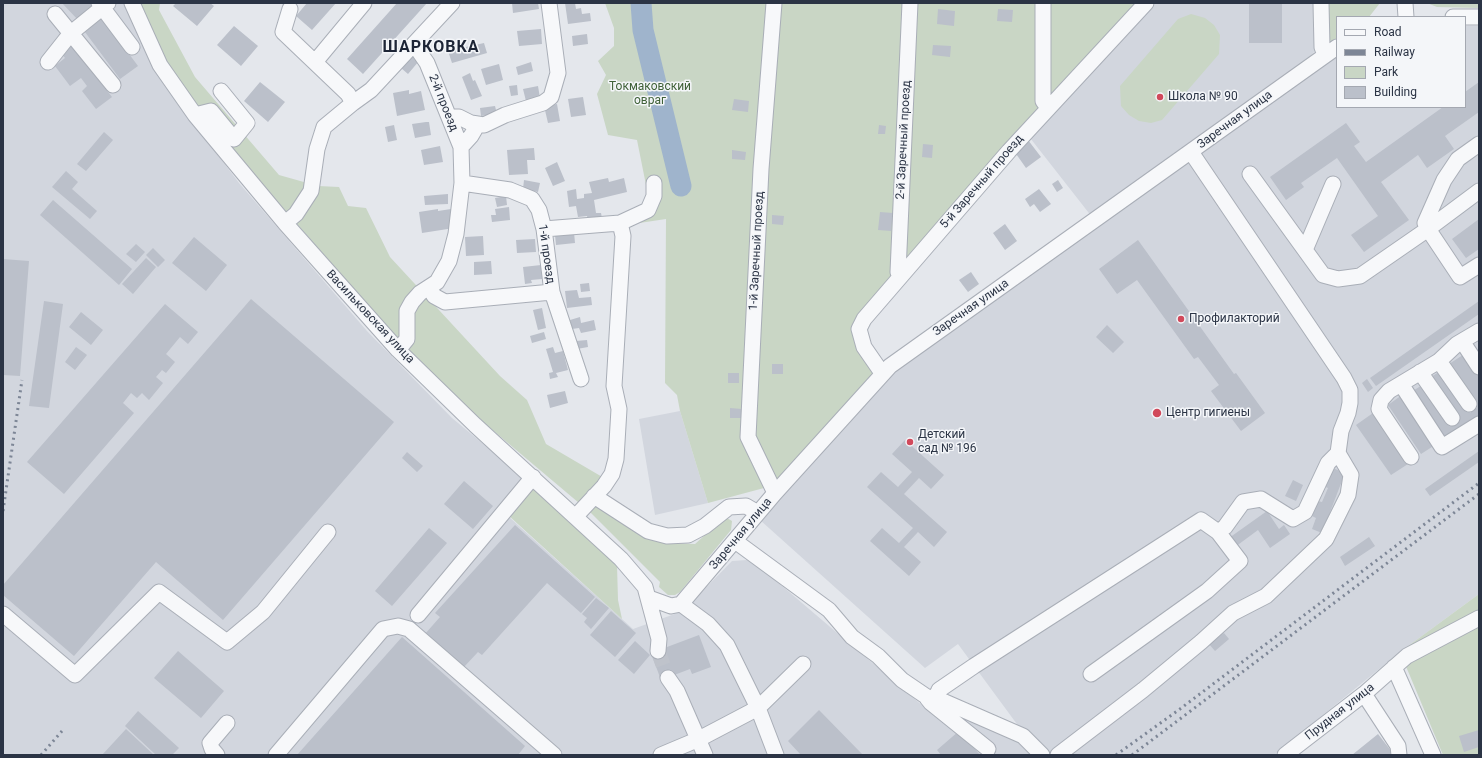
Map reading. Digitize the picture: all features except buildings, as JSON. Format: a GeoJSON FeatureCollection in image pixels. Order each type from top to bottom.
{"type":"FeatureCollection","features":[{"type":"Feature","properties":{"kind":"street"},"geometry":{"type":"LineString","coordinates":[[315,62],[364,3]]}},
{"type":"Feature","properties":{"kind":"street"},"geometry":{"type":"LineString","coordinates":[[285,223],[296,214],[311,192],[317,150],[324,127],[371,90],[452,3]]}},
{"type":"Feature","properties":{"kind":"street"},"geometry":{"type":"LineString","coordinates":[[449,117],[459,117],[471,123],[484,125],[505,115],[543,103],[551,97],[558,73],[549,3]]}},
{"type":"Feature","properties":{"kind":"street","name":"1-й Заречный проезд"},"geometry":{"type":"LineString","coordinates":[[774,3],[762,169],[748,437],[775,492]]}},
{"type":"Feature","properties":{"kind":"street","name":"2-й Заречный проезд"},"geometry":{"type":"LineString","coordinates":[[900,277],[898,264],[910,3]]}},
{"type":"Feature","properties":{"kind":"street"},"geometry":{"type":"LineString","coordinates":[[1043,3],[1043,102],[1048,108]]}},
{"type":"Feature","properties":{"kind":"street","name":"5-й Заречный проезд"},"geometry":{"type":"LineString","coordinates":[[882,373],[864,347],[859,330],[864,320],[1048,108],[1146,3]]}},
{"type":"Feature","properties":{"kind":"street"},"geometry":{"type":"LineString","coordinates":[[1321,3],[1322,47],[1331,51]]}},
{"type":"Feature","properties":{"kind":"street"},"geometry":{"type":"LineString","coordinates":[[1405,3],[1406,16]]}},
{"type":"Feature","properties":{"kind":"street"},"geometry":{"type":"LineString","coordinates":[[48,62],[71,33],[103,4],[132,47]]}},
{"type":"Feature","properties":{"kind":"street","name":"Васильковская улица"},"geometry":{"type":"LineString","coordinates":[[134,4],[160,65],[195,116],[285,223],[398,350],[475,425],[622,559],[645,587],[661,646]]}},
{"type":"Feature","properties":{"kind":"street"},"geometry":{"type":"LineString","coordinates":[[290,9],[283,32],[348,94],[353,103]]}},
{"type":"Feature","properties":{"kind":"street"},"geometry":{"type":"LineString","coordinates":[[55,14],[113,85]]}},
{"type":"Feature","properties":{"kind":"street"},"geometry":{"type":"LineString","coordinates":[[1466,17],[1479,17]]}},
{"type":"Feature","properties":{"kind":"street","name":"2-й проезд"},"geometry":{"type":"LineString","coordinates":[[398,350],[407,339],[407,311],[412,302],[420,293],[430,288],[437,282],[449,261],[456,234],[462,183],[461,147],[427,63],[414,44]]}},
{"type":"Feature","properties":{"kind":"street","name":"Заречная улица"},"geometry":{"type":"LineString","coordinates":[[681,604],[775,492],[882,373],[1331,51]]}},
{"type":"Feature","properties":{"kind":"street"},"geometry":{"type":"LineString","coordinates":[[195,116],[211,111],[234,139],[247,123],[221,90]]}},
{"type":"Feature","properties":{"kind":"street"},"geometry":{"type":"LineString","coordinates":[[461,147],[471,136],[478,124]]}},
{"type":"Feature","properties":{"kind":"street"},"geometry":{"type":"LineString","coordinates":[[1479,144],[1458,159],[1444,180],[1425,223],[1460,277],[1479,265]]}},
{"type":"Feature","properties":{"kind":"street"},"geometry":{"type":"LineString","coordinates":[[1058,755],[1149,685],[1201,642],[1232,613],[1266,596],[1326,539],[1348,495],[1350,475],[1338,453],[1341,431],[1350,403],[1350,390],[1344,378],[1191,152]]}},
{"type":"Feature","properties":{"kind":"street"},"geometry":{"type":"LineString","coordinates":[[1250,174],[1323,275],[1338,279],[1360,276],[1428,229],[1479,191]]}},
{"type":"Feature","properties":{"kind":"street","name":"1-й проезд"},"geometry":{"type":"LineString","coordinates":[[462,183],[510,190],[532,199],[538,210],[544,230],[552,292],[581,379]]}},
{"type":"Feature","properties":{"kind":"street"},"geometry":{"type":"LineString","coordinates":[[544,230],[620,223],[648,210],[654,196],[654,184]]}},
{"type":"Feature","properties":{"kind":"street"},"geometry":{"type":"LineString","coordinates":[[1305,250],[1333,184]]}},
{"type":"Feature","properties":{"kind":"street"},"geometry":{"type":"LineString","coordinates":[[576,516],[612,474],[616,459],[619,409],[614,386],[622,236],[620,223]]}},
{"type":"Feature","properties":{"kind":"street"},"geometry":{"type":"LineString","coordinates":[[430,288],[434,296],[445,302],[552,292]]}},
{"type":"Feature","properties":{"kind":"street"},"geometry":{"type":"LineString","coordinates":[[1411,457],[1379,409],[1381,400],[1401,384],[1439,361],[1462,341],[1479,331]]}},
{"type":"Feature","properties":{"kind":"street"},"geometry":{"type":"LineString","coordinates":[[1462,341],[1479,366]]}},
{"type":"Feature","properties":{"kind":"street"},"geometry":{"type":"LineString","coordinates":[[1439,361],[1469,404]]}},
{"type":"Feature","properties":{"kind":"street"},"geometry":{"type":"LineString","coordinates":[[1420,372],[1452,418]]}},
{"type":"Feature","properties":{"kind":"street"},"geometry":{"type":"LineString","coordinates":[[1401,384],[1442,447],[1479,424]]}},
{"type":"Feature","properties":{"kind":"street"},"geometry":{"type":"LineString","coordinates":[[1218,532],[1225,527],[1243,502],[1261,500],[1293,519],[1305,512],[1328,462],[1338,453]]}},
{"type":"Feature","properties":{"kind":"street"},"geometry":{"type":"LineString","coordinates":[[418,615],[533,477]]}},
{"type":"Feature","properties":{"kind":"street"},"geometry":{"type":"LineString","coordinates":[[594,496],[648,531],[667,536],[688,535],[705,526],[729,507],[746,506],[758,513]]}},
{"type":"Feature","properties":{"kind":"street"},"geometry":{"type":"LineString","coordinates":[[988,749],[931,703],[931,697],[974,666],[1201,520],[1218,532],[1240,561],[1207,591],[1091,674]]}},
{"type":"Feature","properties":{"kind":"street"},"geometry":{"type":"LineString","coordinates":[[3,614],[74,675],[159,592],[227,642],[263,612],[328,532]]}},
{"type":"Feature","properties":{"kind":"street"},"geometry":{"type":"LineString","coordinates":[[735,541],[829,610],[852,637],[878,656],[902,680],[931,697],[1023,736],[1042,755]]}},
{"type":"Feature","properties":{"kind":"street"},"geometry":{"type":"LineString","coordinates":[[649,598],[672,606],[681,604],[708,624],[727,645],[758,708],[776,755]]}},
{"type":"Feature","properties":{"kind":"street","name":"Прудная улица"},"geometry":{"type":"LineString","coordinates":[[1285,755],[1364,694],[1407,656],[1479,618]]}},
{"type":"Feature","properties":{"kind":"street"},"geometry":{"type":"LineString","coordinates":[[276,755],[383,630],[398,626],[409,629],[554,755]]}},
{"type":"Feature","properties":{"kind":"street"},"geometry":{"type":"LineString","coordinates":[[661,755],[699,739],[758,708],[803,664]]}},
{"type":"Feature","properties":{"kind":"street"},"geometry":{"type":"LineString","coordinates":[[1394,667],[1433,755]]}},
{"type":"Feature","properties":{"kind":"street"},"geometry":{"type":"LineString","coordinates":[[673,676],[677,691],[705,755]]}},
{"type":"Feature","properties":{"kind":"street"},"geometry":{"type":"LineString","coordinates":[[1364,694],[1398,746],[1399,755]]}},
{"type":"Feature","properties":{"kind":"street"},"geometry":{"type":"LineString","coordinates":[[217,755],[212,750],[210,743],[227,723]]}},
{"type":"Feature","properties":{"kind":"shaded area"},"geometry":{"type":"Polygon","coordinates":[[[3,3],[126,3],[163,82],[239,183],[367,331],[452,418],[523,477],[521,482],[498,507],[633,629],[683,611],[732,561],[747,560],[768,574],[944,724],[971,717],[1022,731],[958,644],[925,668],[760,520],[893,370],[1184,163],[1191,163],[1346,392],[1342,421],[1327,456],[1341,447],[1352,425],[1354,400],[1200,156],[1202,151],[1336,57],[1336,108],[1466,108],[1466,26],[1479,26],[1479,594],[1400,652],[1274,755],[3,755],[3,3]]]}},
{"type":"Feature","properties":{"kind":"shaded area","name":"Школа № 90"},"geometry":{"type":"Polygon","coordinates":[[[1151,3],[1316,3],[1315,51],[1308,59],[1092,217],[1027,134],[1151,3]]]}},
{"type":"Feature","properties":{"kind":"shaded area"},"geometry":{"type":"Polygon","coordinates":[[[680,411],[708,503],[655,515],[639,419],[680,411]]]}},
{"type":"Feature","properties":{"kind":"green space"},"geometry":{"type":"Polygon","coordinates":[[[138,3],[160,3],[159,10],[195,77],[279,175],[318,186],[339,187],[348,206],[366,208],[390,257],[500,376],[527,400],[546,444],[604,478],[579,503],[483,422],[399,340],[200,112],[163,62],[138,3]]]}},
{"type":"Feature","properties":{"kind":"green space","name":"Токмаковский овраг"},"geometry":{"type":"Polygon","coordinates":[[[605,3],[1151,3],[1027,134],[862,330],[882,366],[777,481],[764,488],[708,503],[680,411],[677,395],[665,383],[666,219],[626,225],[649,200],[637,140],[608,135],[597,94],[606,75],[598,61],[614,46],[614,28],[605,3]]]}},
{"type":"Feature","properties":{"kind":"green space"},"geometry":{"type":"Polygon","coordinates":[[[1329,3],[1380,3],[1370,16],[1336,16],[1336,41],[1333,42],[1329,40],[1329,3]]]}},
{"type":"Feature","properties":{"kind":"green space"},"geometry":{"type":"Polygon","coordinates":[[[1427,3],[1479,3],[1479,8],[1437,7],[1427,3]]]}},
{"type":"Feature","properties":{"kind":"green space"},"geometry":{"type":"Polygon","coordinates":[[[1191,14],[1205,18],[1214,25],[1220,35],[1219,54],[1162,120],[1151,123],[1139,121],[1129,115],[1121,106],[1120,86],[1178,19],[1191,14]]]}},
{"type":"Feature","properties":{"kind":"green space"},"geometry":{"type":"Polygon","coordinates":[[[532,487],[617,565],[618,600],[622,619],[508,515],[532,487]]]}},
{"type":"Feature","properties":{"kind":"green space"},"geometry":{"type":"Polygon","coordinates":[[[595,506],[663,543],[695,544],[725,517],[732,521],[731,530],[680,592],[675,595],[668,595],[659,587],[660,582],[589,511],[595,506]]]}},
{"type":"Feature","properties":{"kind":"green space"},"geometry":{"type":"Polygon","coordinates":[[[1479,594],[1479,755],[1443,755],[1400,652],[1479,594]]]}},
{"type":"Feature","properties":{"kind":"waterway"},"geometry":{"type":"LineString","coordinates":[[641,3],[643,30],[681,186]]}},
{"type":"Feature","properties":{"kind":"tunnel"},"geometry":{"type":"LineString","coordinates":[[658,651],[668,678]]}},
{"type":"Feature","properties":{"kind":"railway"},"geometry":{"type":"LineString","coordinates":[[3,511],[22,380]]}},
{"type":"Feature","properties":{"kind":"railway"},"geometry":{"type":"LineString","coordinates":[[1116,755],[1180,709],[1479,483]]}},
{"type":"Feature","properties":{"kind":"railway"},"geometry":{"type":"LineString","coordinates":[[1132,755],[1479,494]]}},
{"type":"Feature","properties":{"kind":"railway"},"geometry":{"type":"LineString","coordinates":[[41,755],[62,731]]}},
{"type":"Feature","properties":{"kind":"place","name":"Школа № 90"},"geometry":{"type":"Point","coordinates":[1160,97]}},
{"type":"Feature","properties":{"kind":"place","name":"Профилакторий"},"geometry":{"type":"Point","coordinates":[1181,319]}},
{"type":"Feature","properties":{"kind":"place","name":"Центр гигиены"},"geometry":{"type":"Point","coordinates":[1157,413]}},
{"type":"Feature","properties":{"kind":"place","name":"Детский сад № 196"},"geometry":{"type":"Point","coordinates":[910,442]}},
{"type":"Feature","properties":{"kind":"district","name":"ШАРКОВКА"},"geometry":{"type":"Point","coordinates":[431,48]}}]}
